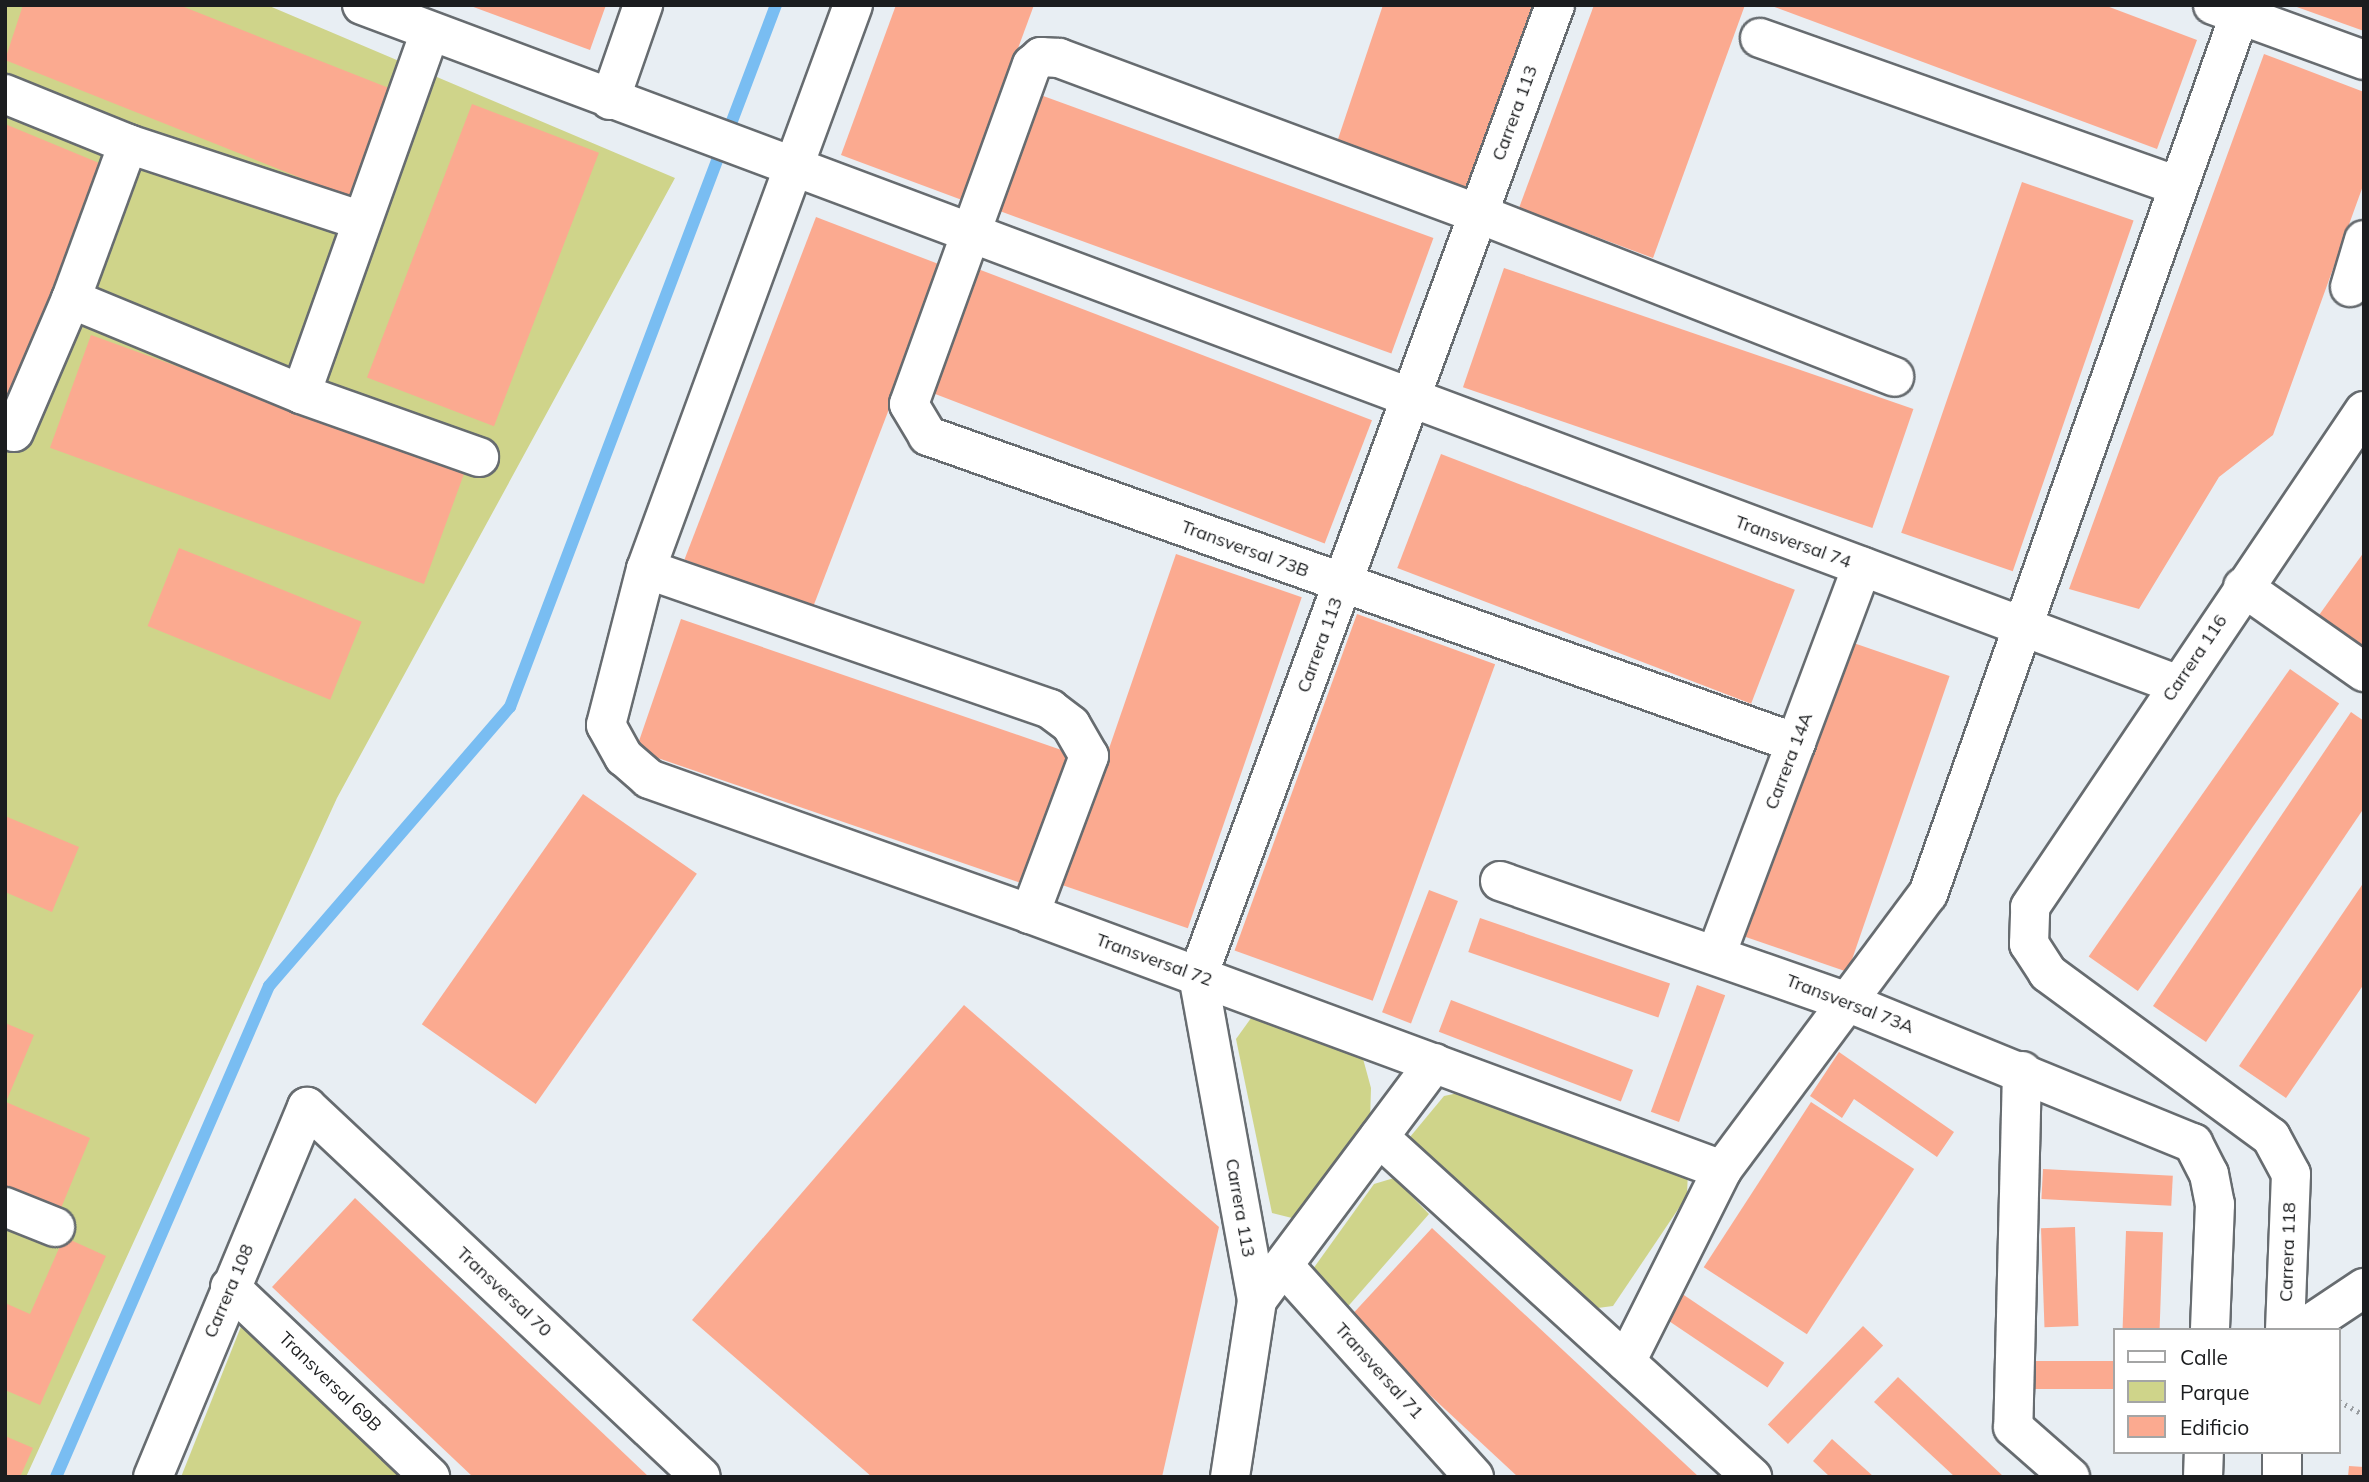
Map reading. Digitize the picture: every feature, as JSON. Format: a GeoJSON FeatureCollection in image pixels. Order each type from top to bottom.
{"type":"FeatureCollection","features":[{"type":"Feature","properties":{"kind":"street","name":"Transversal 74"},"geometry":{"type":"LineString","coordinates":[[362,5],[782,166],[1410,399],[1831,539],[1862,567],[2176,684]]}},
{"type":"Feature","properties":{"kind":"street"},"geometry":{"type":"LineString","coordinates":[[610,100],[643,5]]}},
{"type":"Feature","properties":{"kind":"street"},"geometry":{"type":"LineString","coordinates":[[853,5],[782,166],[646,569],[1050,709],[1071,724],[1089,756],[1030,914]]}},
{"type":"Feature","properties":{"kind":"street","name":"Carrera 113"},"geometry":{"type":"LineString","coordinates":[[1230,1477],[1257,1300],[1198,976],[1555,5]]}},
{"type":"Feature","properties":{"kind":"street"},"geometry":{"type":"LineString","coordinates":[[1626,1362],[1722,1170],[1928,894],[2176,185],[2231,8],[2364,60]]}},
{"type":"Feature","properties":{"kind":"street"},"geometry":{"type":"LineString","coordinates":[[301,394],[430,31]]}},
{"type":"Feature","properties":{"kind":"street"},"geometry":{"type":"LineString","coordinates":[[1760,38],[2176,185]]}},
{"type":"Feature","properties":{"kind":"street"},"geometry":{"type":"LineString","coordinates":[[970,236],[1032,65],[1041,57],[1059,58],[1479,214],[1894,377]]}},
{"type":"Feature","properties":{"kind":"street"},"geometry":{"type":"LineString","coordinates":[[5,94],[128,144],[362,222]]}},
{"type":"Feature","properties":{"kind":"street"},"geometry":{"type":"LineString","coordinates":[[14,432],[71,299],[128,144]]}},
{"type":"Feature","properties":{"kind":"street","name":"Transversal 73B"},"geometry":{"type":"LineString","coordinates":[[970,236],[909,404],[928,436],[1796,743]]}},
{"type":"Feature","properties":{"kind":"street"},"geometry":{"type":"LineString","coordinates":[[2350,287],[2364,240]]}},
{"type":"Feature","properties":{"kind":"street"},"geometry":{"type":"LineString","coordinates":[[71,299],[301,394],[479,457]]}},
{"type":"Feature","properties":{"kind":"street","name":"Carrera 116"},"geometry":{"type":"LineString","coordinates":[[2291,1174],[2271,1137],[2048,973],[2029,944],[2030,907],[2176,684],[2364,411]]}},
{"type":"Feature","properties":{"kind":"street","name":"Carrera 14A"},"geometry":{"type":"LineString","coordinates":[[1716,955],[1862,567]]}},
{"type":"Feature","properties":{"kind":"street","name":"Transversal 72"},"geometry":{"type":"LineString","coordinates":[[646,569],[606,725],[624,757],[649,779],[1030,914],[1722,1170]]}},
{"type":"Feature","properties":{"kind":"street"},"geometry":{"type":"LineString","coordinates":[[2243,587],[2364,672]]}},
{"type":"Feature","properties":{"kind":"street","name":"Transversal 73A"},"geometry":{"type":"LineString","coordinates":[[1500,881],[1847,1002],[2022,1071],[2193,1143],[2209,1174],[2215,1203],[2210,1328]]}},
{"type":"Feature","properties":{"kind":"street","name":"Carrera 113"},"geometry":{"type":"LineString","coordinates":[[1257,1300],[1434,1063]]}},
{"type":"Feature","properties":{"kind":"street"},"geometry":{"type":"LineString","coordinates":[[2022,1071],[2013,1427],[2070,1477]]}},
{"type":"Feature","properties":{"kind":"street","name":"Carrera 108"},"geometry":{"type":"LineString","coordinates":[[153,1477],[307,1107]]}},
{"type":"Feature","properties":{"kind":"street","name":"Transversal 70"},"geometry":{"type":"LineString","coordinates":[[307,1107],[701,1477]]}},
{"type":"Feature","properties":{"kind":"street"},"geometry":{"type":"LineString","coordinates":[[1379,1137],[1752,1477]]}},
{"type":"Feature","properties":{"kind":"street","name":"Carrera 118"},"geometry":{"type":"LineString","coordinates":[[2285,1328],[2291,1174]]}},
{"type":"Feature","properties":{"kind":"street"},"geometry":{"type":"LineString","coordinates":[[5,1207],[55,1227]]}},
{"type":"Feature","properties":{"kind":"street","name":"Transversal 71"},"geometry":{"type":"LineString","coordinates":[[1284,1266],[1474,1477]]}},
{"type":"Feature","properties":{"kind":"street","name":"Transversal 69B"},"geometry":{"type":"LineString","coordinates":[[230,1287],[430,1477]]}},
{"type":"Feature","properties":{"kind":"street"},"geometry":{"type":"LineString","coordinates":[[2304,1328],[2364,1288]]}},
{"type":"Feature","properties":{"kind":"street"},"geometry":{"type":"LineString","coordinates":[[2203,1477],[2204,1454]]}},
{"type":"Feature","properties":{"kind":"street"},"geometry":{"type":"LineString","coordinates":[[2282,1454],[2282,1477]]}},
{"type":"Feature","properties":{"kind":"path"},"geometry":{"type":"LineString","coordinates":[[2341,1402],[2364,1415]]}},
{"type":"Feature","properties":{"kind":"green space"},"geometry":{"type":"Polygon","coordinates":[[[5,5],[267,5],[675,178],[337,798],[26,1477],[5,1477],[5,5]]]}},
{"type":"Feature","properties":{"kind":"green space"},"geometry":{"type":"Polygon","coordinates":[[[1254,1014],[1362,1055],[1371,1088],[1370,1122],[1292,1218],[1272,1213],[1236,1039],[1254,1014]]]}},
{"type":"Feature","properties":{"kind":"green space"},"geometry":{"type":"Polygon","coordinates":[[[1477,1089],[1688,1169],[1687,1196],[1613,1306],[1590,1309],[1405,1143],[1444,1096],[1477,1089]]]}},
{"type":"Feature","properties":{"kind":"green space"},"geometry":{"type":"Polygon","coordinates":[[[1394,1178],[1429,1214],[1344,1311],[1305,1280],[1374,1184],[1394,1178]]]}},
{"type":"Feature","properties":{"kind":"green space"},"geometry":{"type":"Polygon","coordinates":[[[242,1324],[401,1477],[181,1477],[242,1324]]]}},
{"type":"Feature","properties":{"kind":"building"},"geometry":{"type":"Polygon","coordinates":[[[23,5],[179,5],[399,92],[356,200],[5,60],[23,5]]]}},
{"type":"Feature","properties":{"kind":"building"},"geometry":{"type":"Polygon","coordinates":[[[468,5],[606,5],[590,50],[468,5]]]}},
{"type":"Feature","properties":{"kind":"building"},"geometry":{"type":"Polygon","coordinates":[[[896,5],[1034,5],[962,200],[841,155],[896,5]]]}},
{"type":"Feature","properties":{"kind":"building"},"geometry":{"type":"Polygon","coordinates":[[[1383,5],[1533,5],[1471,189],[1337,142],[1383,5]]]}},
{"type":"Feature","properties":{"kind":"building"},"geometry":{"type":"Polygon","coordinates":[[[1594,5],[1745,5],[1653,258],[1519,208],[1594,5]]]}},
{"type":"Feature","properties":{"kind":"building"},"geometry":{"type":"Polygon","coordinates":[[[1769,5],[2104,5],[2197,40],[2157,149],[1769,5]]]}},
{"type":"Feature","properties":{"kind":"building"},"geometry":{"type":"Polygon","coordinates":[[[2364,5],[2364,31],[2294,6],[2364,5]]]}},
{"type":"Feature","properties":{"kind":"building"},"geometry":{"type":"Polygon","coordinates":[[[2264,54],[2364,92],[2364,183],[2273,435],[2219,477],[2139,609],[2069,589],[2264,54]]]}},
{"type":"Feature","properties":{"kind":"building"},"geometry":{"type":"Polygon","coordinates":[[[1035,93],[1433,238],[1391,354],[993,209],[1035,93]]]}},
{"type":"Feature","properties":{"kind":"building"},"geometry":{"type":"Polygon","coordinates":[[[472,104],[599,153],[494,426],[367,378],[472,104]]]}},
{"type":"Feature","properties":{"kind":"building"},"geometry":{"type":"Polygon","coordinates":[[[5,124],[104,165],[5,411],[5,124]]]}},
{"type":"Feature","properties":{"kind":"building"},"geometry":{"type":"Polygon","coordinates":[[[2022,182],[2134,220],[2013,571],[1901,533],[2022,182]]]}},
{"type":"Feature","properties":{"kind":"building"},"geometry":{"type":"Polygon","coordinates":[[[816,217],[944,266],[812,609],[684,560],[816,217]]]}},
{"type":"Feature","properties":{"kind":"building"},"geometry":{"type":"Polygon","coordinates":[[[1504,268],[1913,409],[1872,528],[1463,387],[1504,268]]]}},
{"type":"Feature","properties":{"kind":"building"},"geometry":{"type":"Polygon","coordinates":[[[978,269],[1372,420],[1325,543],[931,392],[978,269]]]}},
{"type":"Feature","properties":{"kind":"building"},"geometry":{"type":"Polygon","coordinates":[[[91,335],[465,471],[424,584],[50,448],[91,335]]]}},
{"type":"Feature","properties":{"kind":"building"},"geometry":{"type":"Polygon","coordinates":[[[1441,454],[1795,590],[1751,704],[1397,568],[1441,454]]]}},
{"type":"Feature","properties":{"kind":"building"},"geometry":{"type":"Polygon","coordinates":[[[179,548],[362,622],[330,700],[148,626],[179,548]]]}},
{"type":"Feature","properties":{"kind":"building"},"geometry":{"type":"Polygon","coordinates":[[[2364,552],[2364,662],[2312,625],[2364,552]]]}},
{"type":"Feature","properties":{"kind":"building"},"geometry":{"type":"Polygon","coordinates":[[[1176,554],[1302,597],[1188,928],[1062,885],[1176,554]]]}},
{"type":"Feature","properties":{"kind":"building"},"geometry":{"type":"Polygon","coordinates":[[[1357,614],[1495,664],[1373,1001],[1235,950],[1357,614]]]}},
{"type":"Feature","properties":{"kind":"building"},"geometry":{"type":"Polygon","coordinates":[[[681,619],[1069,752],[1023,884],[636,750],[681,619]]]}},
{"type":"Feature","properties":{"kind":"building"},"geometry":{"type":"Polygon","coordinates":[[[1839,638],[1950,676],[1848,972],[1737,934],[1839,638]]]}},
{"type":"Feature","properties":{"kind":"building"},"geometry":{"type":"Polygon","coordinates":[[[2290,669],[2339,703],[2138,991],[2089,957],[2290,669]]]}},
{"type":"Feature","properties":{"kind":"building"},"geometry":{"type":"Polygon","coordinates":[[[2351,712],[2364,721],[2364,808],[2206,1042],[2153,1006],[2351,712]]]}},
{"type":"Feature","properties":{"kind":"building"},"geometry":{"type":"Polygon","coordinates":[[[583,794],[697,874],[536,1104],[422,1024],[583,794]]]}},
{"type":"Feature","properties":{"kind":"building"},"geometry":{"type":"Polygon","coordinates":[[[5,816],[79,847],[52,912],[5,892],[5,816]]]}},
{"type":"Feature","properties":{"kind":"building"},"geometry":{"type":"Polygon","coordinates":[[[2364,882],[2364,984],[2286,1098],[2239,1066],[2364,882]]]}},
{"type":"Feature","properties":{"kind":"building"},"geometry":{"type":"Polygon","coordinates":[[[1429,890],[1458,901],[1411,1023],[1382,1012],[1429,890]]]}},
{"type":"Feature","properties":{"kind":"building"},"geometry":{"type":"Polygon","coordinates":[[[1480,918],[1670,983],[1658,1017],[1468,952],[1480,918]]]}},
{"type":"Feature","properties":{"kind":"building"},"geometry":{"type":"Polygon","coordinates":[[[1697,985],[1725,995],[1679,1122],[1651,1112],[1697,985]]]}},
{"type":"Feature","properties":{"kind":"building"},"geometry":{"type":"Polygon","coordinates":[[[1451,1000],[1633,1070],[1621,1102],[1439,1032],[1451,1000]]]}},
{"type":"Feature","properties":{"kind":"building"},"geometry":{"type":"Polygon","coordinates":[[[964,1005],[1219,1227],[1162,1477],[872,1477],[692,1320],[964,1005]]]}},
{"type":"Feature","properties":{"kind":"building"},"geometry":{"type":"Polygon","coordinates":[[[5,1023],[34,1035],[6,1102],[90,1138],[59,1213],[5,1190],[5,1023]]]}},
{"type":"Feature","properties":{"kind":"building"},"geometry":{"type":"Polygon","coordinates":[[[1839,1052],[1954,1132],[1937,1157],[1854,1099],[1842,1118],[1810,1096],[1839,1052]]]}},
{"type":"Feature","properties":{"kind":"building"},"geometry":{"type":"Polygon","coordinates":[[[1811,1102],[1914,1169],[1807,1334],[1704,1267],[1811,1102]]]}},
{"type":"Feature","properties":{"kind":"building"},"geometry":{"type":"Polygon","coordinates":[[[2043,1169],[2173,1176],[2171,1206],[2041,1199],[2043,1169]]]}},
{"type":"Feature","properties":{"kind":"building"},"geometry":{"type":"Polygon","coordinates":[[[355,1198],[649,1477],[473,1477],[272,1287],[355,1198]]]}},
{"type":"Feature","properties":{"kind":"building"},"geometry":{"type":"Polygon","coordinates":[[[2075,1227],[2078,1326],[2044,1327],[2041,1228],[2075,1227]]]}},
{"type":"Feature","properties":{"kind":"building"},"geometry":{"type":"Polygon","coordinates":[[[1432,1228],[1699,1477],[1518,1477],[1348,1319],[1432,1228]]]}},
{"type":"Feature","properties":{"kind":"building"},"geometry":{"type":"Polygon","coordinates":[[[2126,1231],[2163,1232],[2160,1328],[2123,1328],[2126,1231]]]}},
{"type":"Feature","properties":{"kind":"building"},"geometry":{"type":"Polygon","coordinates":[[[64,1237],[106,1256],[40,1405],[5,1390],[5,1303],[30,1314],[64,1237]]]}},
{"type":"Feature","properties":{"kind":"building"},"geometry":{"type":"Polygon","coordinates":[[[1669,1285],[1784,1363],[1767,1388],[1652,1310],[1669,1285]]]}},
{"type":"Feature","properties":{"kind":"building"},"geometry":{"type":"Polygon","coordinates":[[[1863,1326],[1883,1345],[1788,1444],[1768,1425],[1863,1326]]]}},
{"type":"Feature","properties":{"kind":"building"},"geometry":{"type":"Polygon","coordinates":[[[2029,1361],[2114,1361],[2114,1389],[2029,1389],[2029,1361]]]}},
{"type":"Feature","properties":{"kind":"building"},"geometry":{"type":"Polygon","coordinates":[[[1898,1377],[2004,1477],[1955,1477],[1874,1402],[1898,1377]]]}},
{"type":"Feature","properties":{"kind":"building"},"geometry":{"type":"Polygon","coordinates":[[[5,1436],[33,1448],[20,1477],[5,1477],[5,1436]]]}},
{"type":"Feature","properties":{"kind":"building"},"geometry":{"type":"Polygon","coordinates":[[[1832,1439],[1874,1477],[1830,1477],[1813,1461],[1832,1439]]]}},
{"type":"Feature","properties":{"kind":"building"},"geometry":{"type":"Polygon","coordinates":[[[2349,1466],[2364,1467],[2364,1477],[2348,1477],[2349,1466]]]}},
{"type":"Feature","properties":{"kind":"waterway"},"geometry":{"type":"LineString","coordinates":[[56,1477],[269,986],[510,707],[776,5]]}}]}
